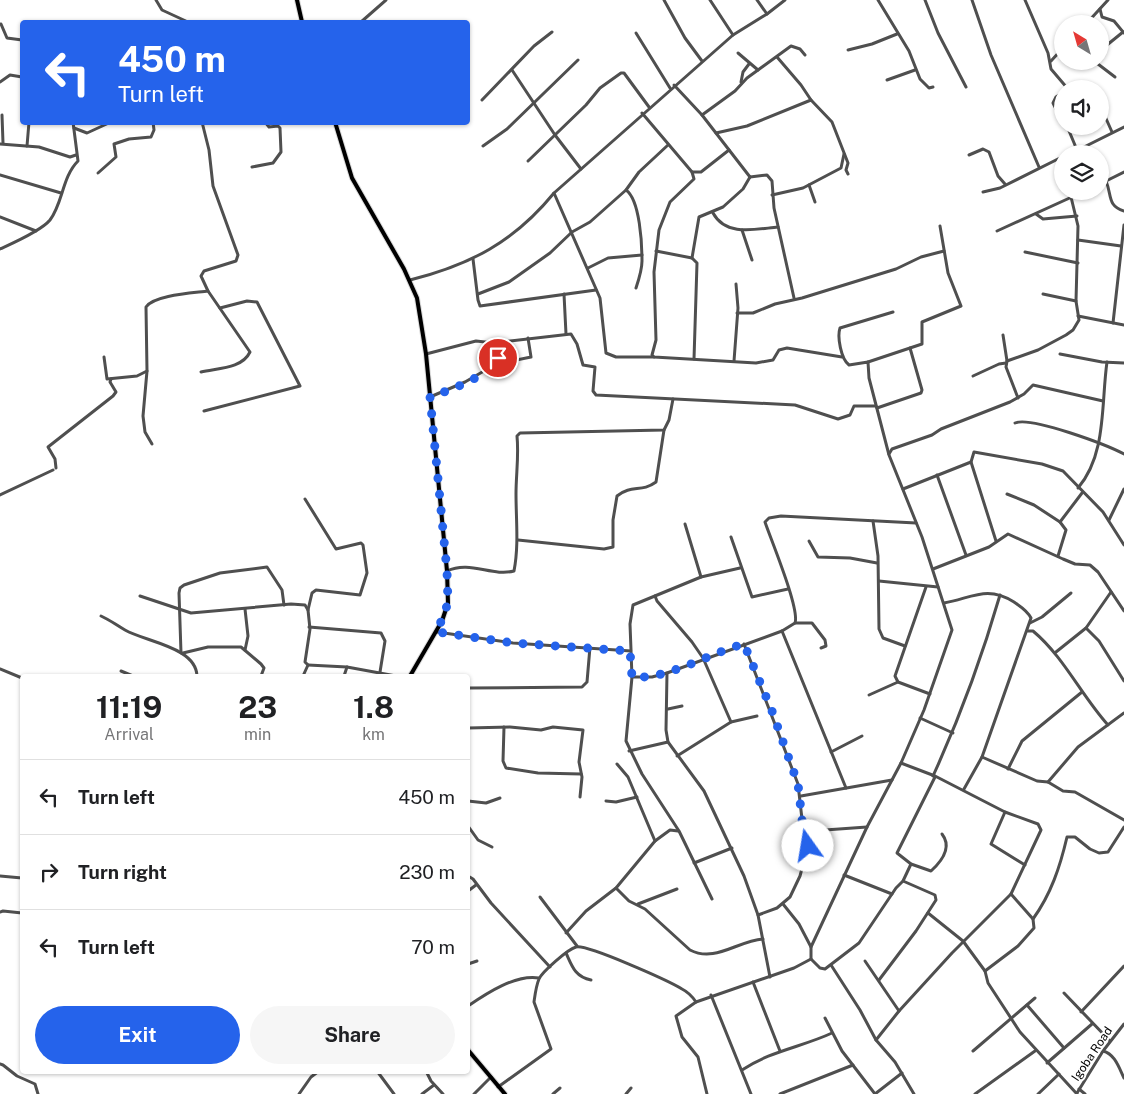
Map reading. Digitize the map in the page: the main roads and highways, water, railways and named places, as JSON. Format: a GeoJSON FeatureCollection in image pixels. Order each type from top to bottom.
{"type":"FeatureCollection","features":[{"type":"Feature","properties":{"kind":"main road"},"geometry":{"type":"LineString","coordinates":[[297,0],[302,20]]}},
{"type":"Feature","properties":{"kind":"main road"},"geometry":{"type":"LineString","coordinates":[[336,125],[358,189],[410,280],[417,298],[426,354],[447,571],[448,603],[437,632],[412,674]]}},
{"type":"Feature","properties":{"kind":"main road"},"geometry":{"type":"LineString","coordinates":[[470,1052],[505,1094]]}}]}
